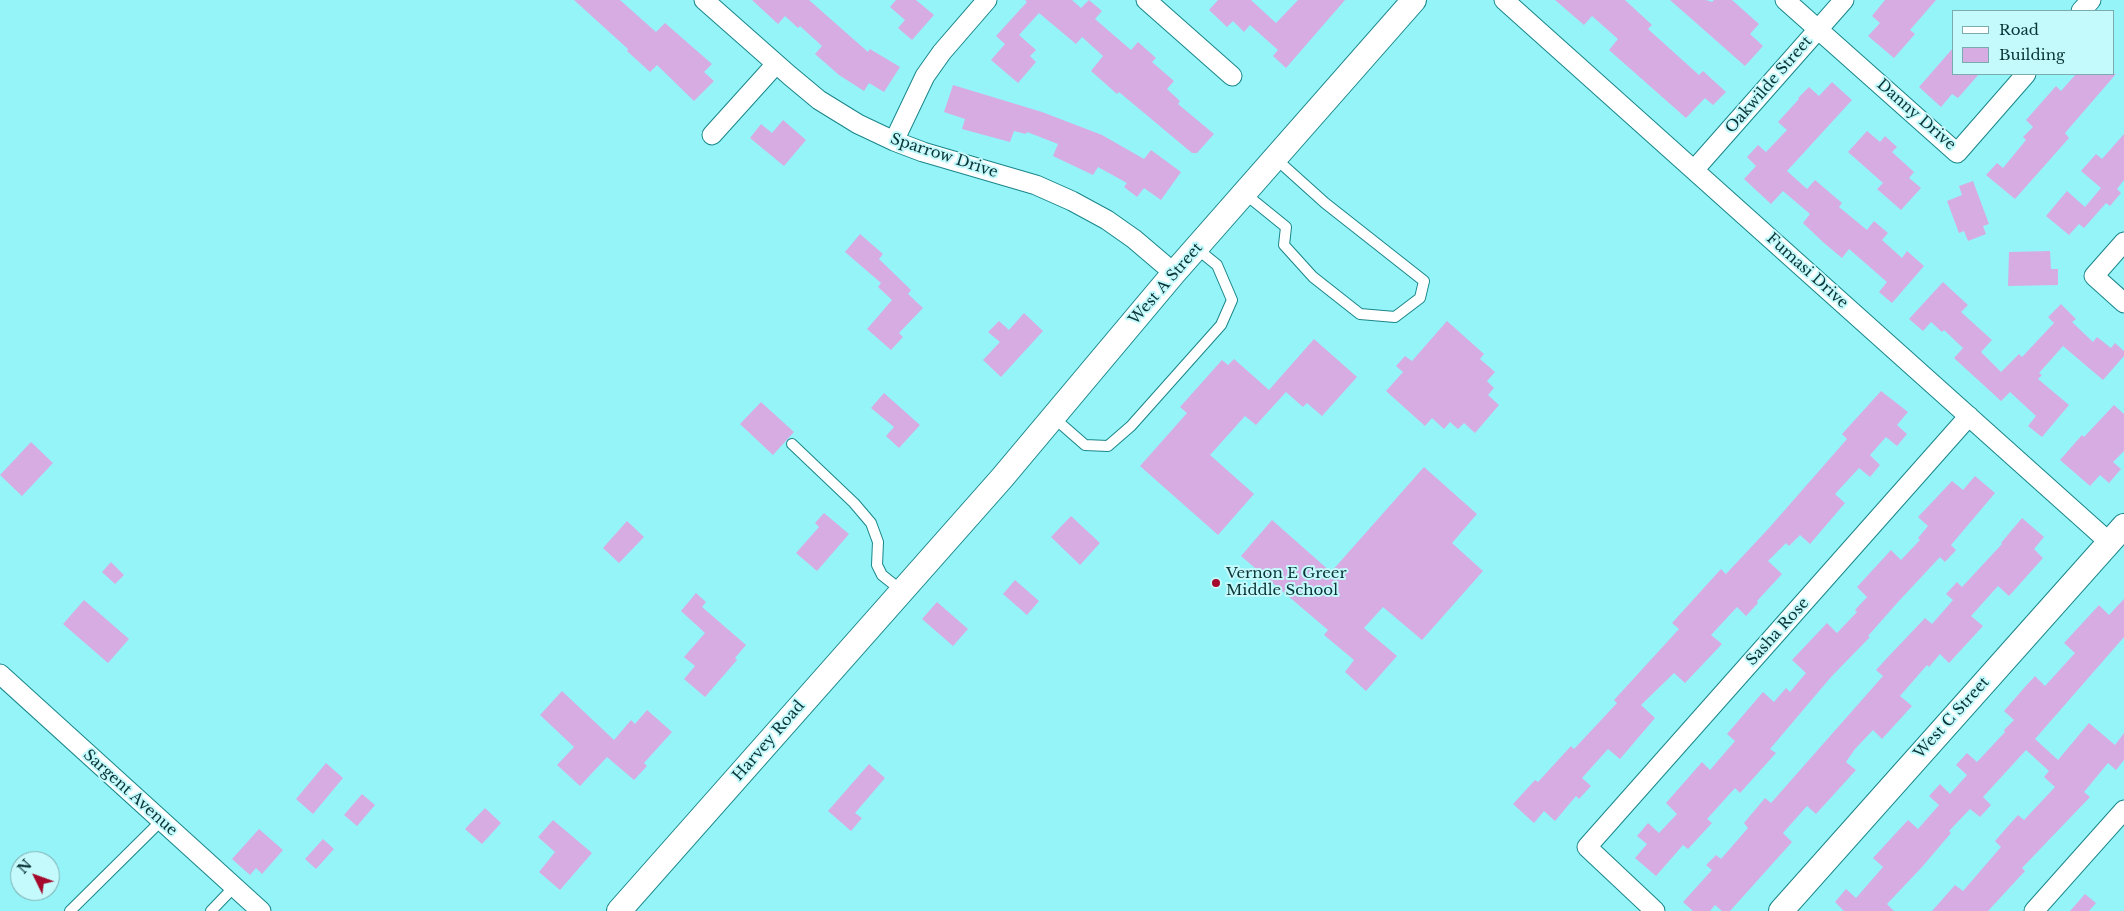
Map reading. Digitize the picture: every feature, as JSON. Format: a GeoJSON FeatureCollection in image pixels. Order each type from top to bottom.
{"type":"FeatureCollection","features":[{"type":"Feature","properties":{"kind":"street","name":"Sparrow Drive"},"geometry":{"type":"LineString","coordinates":[[704,0],[819,100],[858,124],[894,142],[1036,185],[1072,201],[1107,220],[1134,239],[1174,273]]}},
{"type":"Feature","properties":{"kind":"street"},"geometry":{"type":"LineString","coordinates":[[894,142],[926,76],[942,52],[987,0]]}},
{"type":"Feature","properties":{"kind":"street"},"geometry":{"type":"LineString","coordinates":[[1146,0],[1232,76]]}},
{"type":"Feature","properties":{"kind":"street","name":"West A Street"},"geometry":{"type":"LineString","coordinates":[[920,570],[1053,417],[1174,273],[1414,0]]}},
{"type":"Feature","properties":{"kind":"street","name":"Fumasi Drive"},"geometry":{"type":"LineString","coordinates":[[1504,0],[1969,416],[2117,534]]}},
{"type":"Feature","properties":{"kind":"street"},"geometry":{"type":"LineString","coordinates":[[1785,0],[1818,29]]}},
{"type":"Feature","properties":{"kind":"street","name":"Oakwilde Street"},"geometry":{"type":"LineString","coordinates":[[1694,170],[1844,0]]}},
{"type":"Feature","properties":{"kind":"street"},"geometry":{"type":"LineString","coordinates":[[2082,10],[2091,0]]}},
{"type":"Feature","properties":{"kind":"street","name":"Danny Drive"},"geometry":{"type":"LineString","coordinates":[[1818,29],[1957,153],[2025,75]]}},
{"type":"Feature","properties":{"kind":"street"},"geometry":{"type":"LineString","coordinates":[[712,134],[776,64]]}},
{"type":"Feature","properties":{"kind":"street"},"geometry":{"type":"LineString","coordinates":[[2124,242],[2094,276],[2124,303]]}},
{"type":"Feature","properties":{"kind":"street","name":"Sasha Rose"},"geometry":{"type":"LineString","coordinates":[[1655,911],[1587,847],[1969,416]]}},
{"type":"Feature","properties":{"kind":"street","name":"West C Street"},"geometry":{"type":"LineString","coordinates":[[1781,911],[2117,534]]}},
{"type":"Feature","properties":{"kind":"street","name":"Harvey Road"},"geometry":{"type":"LineString","coordinates":[[619,911],[920,570]]}},
{"type":"Feature","properties":{"kind":"street","name":"Sargent Avenue"},"geometry":{"type":"LineString","coordinates":[[4,686],[161,820],[261,911]]}},
{"type":"Feature","properties":{"kind":"street"},"geometry":{"type":"LineString","coordinates":[[2034,911],[2124,810]]}},
{"type":"Feature","properties":{"kind":"lane"},"geometry":{"type":"LineString","coordinates":[[1244,193],[1286,227],[1284,245],[1313,277],[1360,314],[1394,317],[1420,298],[1424,281],[1325,203],[1275,158]]}},
{"type":"Feature","properties":{"kind":"lane"},"geometry":{"type":"LineString","coordinates":[[1053,417],[1085,445],[1108,446],[1131,426],[1221,325],[1232,300],[1217,265],[1196,248]]}},
{"type":"Feature","properties":{"kind":"lane"},"geometry":{"type":"LineString","coordinates":[[792,444],[854,503],[871,523],[878,542],[877,565],[882,575],[902,591]]}},
{"type":"Feature","properties":{"kind":"lane"},"geometry":{"type":"LineString","coordinates":[[70,911],[161,820]]}},
{"type":"Feature","properties":{"kind":"lane"},"geometry":{"type":"LineString","coordinates":[[211,911],[234,887]]}},
{"type":"Feature","properties":{"kind":"building"},"geometry":{"type":"Polygon","coordinates":[[[574,0],[620,0],[656,32],[665,23],[712,64],[704,72],[714,81],[694,101],[657,65],[650,72],[627,51],[628,49],[574,0]]]}},
{"type":"Feature","properties":{"kind":"building"},"geometry":{"type":"Polygon","coordinates":[[[752,0],[809,0],[868,52],[870,49],[900,67],[884,92],[869,83],[864,91],[839,75],[815,54],[822,46],[800,26],[798,28],[785,16],[778,24],[752,0]]]}},
{"type":"Feature","properties":{"kind":"building"},"geometry":{"type":"Polygon","coordinates":[[[896,0],[916,0],[934,15],[912,40],[898,28],[905,20],[890,7],[896,0]]]}},
{"type":"Feature","properties":{"kind":"building"},"geometry":{"type":"Polygon","coordinates":[[[1025,0],[1072,0],[1081,8],[1089,0],[1102,11],[1095,19],[1131,50],[1138,42],[1156,58],[1152,62],[1174,81],[1167,89],[1180,101],[1178,104],[1214,134],[1197,153],[1192,153],[1091,71],[1103,56],[1082,37],[1076,44],[1039,13],[1019,35],[1036,50],[1030,56],[1036,62],[1018,83],[991,60],[1005,44],[996,36],[1027,2],[1025,0]]]}},
{"type":"Feature","properties":{"kind":"building"},"geometry":{"type":"Polygon","coordinates":[[[1218,0],[1251,0],[1276,23],[1298,0],[1345,0],[1286,68],[1273,56],[1278,50],[1250,25],[1244,32],[1233,21],[1227,27],[1209,10],[1218,0]]]}},
{"type":"Feature","properties":{"kind":"building"},"geometry":{"type":"Polygon","coordinates":[[[1555,0],[1625,0],[1652,25],[1648,29],[1699,75],[1703,71],[1726,92],[1713,105],[1705,98],[1686,118],[1609,50],[1618,39],[1592,16],[1584,25],[1555,0]]]}},
{"type":"Feature","properties":{"kind":"building"},"geometry":{"type":"Polygon","coordinates":[[[1670,0],[1706,0],[1712,2],[1714,0],[1732,0],[1759,24],[1750,34],[1763,46],[1745,66],[1670,0]]]}},
{"type":"Feature","properties":{"kind":"building"},"geometry":{"type":"Polygon","coordinates":[[[1885,0],[1936,0],[1910,30],[1915,34],[1894,58],[1868,36],[1880,23],[1872,16],[1885,0]]]}},
{"type":"Feature","properties":{"kind":"building"},"geometry":{"type":"Polygon","coordinates":[[[1952,49],[1952,75],[1978,75],[1958,98],[1952,94],[1941,107],[1919,87],[1952,49]]]}},
{"type":"Feature","properties":{"kind":"building"},"geometry":{"type":"Polygon","coordinates":[[[2116,74],[2065,133],[2069,138],[2015,199],[1986,175],[1997,163],[2003,168],[2026,140],[2023,137],[2033,127],[2026,120],[2056,86],[2061,91],[2075,75],[2116,74]]]}},
{"type":"Feature","properties":{"kind":"building"},"geometry":{"type":"Polygon","coordinates":[[[1832,82],[1852,100],[1787,171],[1807,189],[1815,180],[1842,203],[1839,207],[1867,230],[1874,221],[1888,233],[1882,240],[1902,258],[1907,251],[1924,266],[1892,303],[1879,292],[1887,282],[1849,249],[1842,258],[1824,243],[1803,223],[1810,214],[1783,191],[1771,204],[1744,179],[1756,166],[1747,157],[1758,145],[1766,152],[1787,130],[1778,122],[1798,98],[1809,87],[1819,96],[1832,82]]]}},
{"type":"Feature","properties":{"kind":"building"},"geometry":{"type":"Polygon","coordinates":[[[953,85],[1042,112],[1102,135],[1144,159],[1151,150],[1181,172],[1161,200],[1144,188],[1137,197],[1124,187],[1127,183],[1098,167],[1093,175],[1053,156],[1058,144],[1027,132],[1026,134],[1014,131],[1010,142],[962,129],[965,119],[944,112],[953,85]]]}},
{"type":"Feature","properties":{"kind":"building"},"geometry":{"type":"Polygon","coordinates":[[[783,120],[806,140],[784,166],[750,138],[761,124],[772,133],[783,120]]]}},
{"type":"Feature","properties":{"kind":"building"},"geometry":{"type":"Polygon","coordinates":[[[1867,131],[1880,142],[1885,136],[1897,147],[1892,152],[1914,172],[1909,178],[1921,188],[1901,210],[1877,189],[1883,183],[1848,152],[1867,131]]]}},
{"type":"Feature","properties":{"kind":"building"},"geometry":{"type":"Polygon","coordinates":[[[2124,134],[2124,180],[2117,189],[2121,193],[2110,206],[2106,203],[2084,228],[2079,224],[2069,235],[2046,216],[2067,191],[2085,207],[2101,188],[2081,171],[2096,154],[2102,159],[2124,134]]]}},
{"type":"Feature","properties":{"kind":"building"},"geometry":{"type":"Polygon","coordinates":[[[1973,181],[1989,224],[1983,226],[1986,234],[1968,241],[1964,231],[1959,233],[1947,201],[1962,195],[1959,186],[1973,181]]]}},
{"type":"Feature","properties":{"kind":"building"},"geometry":{"type":"Polygon","coordinates":[[[860,234],[883,254],[879,259],[911,290],[908,294],[923,308],[899,333],[903,337],[891,350],[867,329],[892,300],[878,287],[881,283],[845,252],[860,234]]]}},
{"type":"Feature","properties":{"kind":"building"},"geometry":{"type":"Polygon","coordinates":[[[2050,251],[2051,269],[2058,269],[2058,285],[2008,286],[2009,252],[2050,251]]]}},
{"type":"Feature","properties":{"kind":"building"},"geometry":{"type":"Polygon","coordinates":[[[1943,282],[1968,305],[1961,312],[1992,340],[1981,352],[2001,372],[2019,354],[2022,357],[2054,323],[2048,317],[2061,304],[2076,319],[2072,322],[2093,342],[2097,337],[2111,348],[2115,343],[2124,351],[2124,356],[2103,380],[2063,346],[2039,373],[2042,375],[2038,379],[2069,405],[2042,437],[2028,426],[2036,416],[2010,392],[2001,401],[1954,358],[1963,348],[1944,330],[1942,332],[1931,322],[1923,331],[1909,319],[1943,282]]]}},
{"type":"Feature","properties":{"kind":"building"},"geometry":{"type":"Polygon","coordinates":[[[1024,313],[1043,331],[1001,377],[983,360],[1000,342],[988,332],[999,321],[1009,330],[1024,313]]]}},
{"type":"Feature","properties":{"kind":"building"},"geometry":{"type":"Polygon","coordinates":[[[1447,321],[1484,354],[1480,359],[1495,372],[1487,381],[1494,388],[1488,395],[1499,405],[1475,433],[1464,423],[1458,429],[1450,422],[1444,429],[1432,418],[1425,426],[1386,391],[1403,372],[1396,366],[1405,356],[1412,361],[1447,321]]]}},
{"type":"Feature","properties":{"kind":"building"},"geometry":{"type":"Polygon","coordinates":[[[1314,339],[1357,377],[1322,416],[1307,403],[1303,407],[1286,392],[1256,425],[1245,416],[1210,455],[1254,494],[1218,535],[1140,466],[1187,413],[1180,407],[1222,360],[1228,365],[1234,359],[1269,390],[1314,339]]]}},
{"type":"Feature","properties":{"kind":"building"},"geometry":{"type":"Polygon","coordinates":[[[1881,391],[1908,412],[1897,425],[1907,434],[1897,446],[1886,437],[1870,455],[1880,465],[1870,477],[1859,468],[1835,494],[1845,503],[1810,544],[1800,535],[1789,546],[1786,543],[1768,561],[1782,574],[1746,616],[1737,607],[1711,635],[1722,644],[1685,683],[1674,673],[1641,705],[1655,718],[1620,759],[1608,749],[1582,778],[1591,786],[1579,799],[1576,796],[1555,821],[1544,811],[1534,823],[1513,804],[1535,780],[1538,782],[1571,746],[1574,749],[1617,703],[1614,700],[1679,629],[1672,623],[1721,569],[1726,574],[1769,528],[1847,439],[1842,434],[1881,391]]]}},
{"type":"Feature","properties":{"kind":"building"},"geometry":{"type":"Polygon","coordinates":[[[884,393],[920,425],[899,448],[886,436],[894,427],[871,408],[884,393]]]}},
{"type":"Feature","properties":{"kind":"building"},"geometry":{"type":"Polygon","coordinates":[[[761,402],[794,432],[773,455],[740,424],[761,402]]]}},
{"type":"Feature","properties":{"kind":"building"},"geometry":{"type":"Polygon","coordinates":[[[2114,405],[2124,414],[2124,451],[2113,462],[2121,469],[2109,483],[2100,475],[2090,486],[2060,460],[2082,435],[2084,437],[2114,405]]]}},
{"type":"Feature","properties":{"kind":"building"},"geometry":{"type":"Polygon","coordinates":[[[31,442],[53,463],[22,496],[0,475],[31,442]]]}},
{"type":"Feature","properties":{"kind":"building"},"geometry":{"type":"Polygon","coordinates":[[[1424,467],[1477,514],[1452,543],[1483,571],[1422,640],[1383,607],[1364,628],[1397,656],[1366,691],[1345,672],[1354,660],[1324,635],[1328,630],[1241,556],[1272,520],[1331,572],[1424,467]]]}},
{"type":"Feature","properties":{"kind":"building"},"geometry":{"type":"Polygon","coordinates":[[[1975,476],[1995,493],[1951,545],[1956,550],[1945,562],[1940,557],[1898,602],[1868,636],[1870,637],[1831,677],[1770,749],[1776,753],[1740,793],[1735,788],[1707,819],[1712,823],[1688,849],[1683,845],[1656,876],[1635,858],[1647,844],[1637,836],[1648,823],[1659,833],[1677,814],[1666,803],[1702,762],[1710,770],[1735,741],[1727,734],[1763,692],[1774,702],[1786,688],[1790,692],[1806,673],[1792,660],[1827,623],[1837,633],[1857,612],[1855,610],[1867,597],[1857,587],[1891,550],[1901,560],[1920,540],[1918,538],[1928,526],[1918,517],[1952,481],[1963,490],[1975,476]]]}},
{"type":"Feature","properties":{"kind":"building"},"geometry":{"type":"Polygon","coordinates":[[[824,513],[849,534],[817,571],[796,553],[819,527],[815,523],[824,513]]]}},
{"type":"Feature","properties":{"kind":"building"},"geometry":{"type":"Polygon","coordinates":[[[1071,516],[1100,543],[1080,565],[1051,537],[1071,516]]]}},
{"type":"Feature","properties":{"kind":"building"},"geometry":{"type":"Polygon","coordinates":[[[2022,518],[2044,537],[2034,549],[2043,558],[2009,596],[1998,586],[1971,616],[1983,626],[1949,663],[1940,654],[1929,667],[1927,665],[1900,696],[1912,706],[1882,739],[1873,730],[1855,749],[1846,762],[1856,770],[1816,814],[1807,806],[1783,833],[1792,842],[1730,911],[1722,911],[1715,905],[1710,911],[1693,911],[1683,902],[1712,870],[1706,865],[1716,855],[1721,859],[1748,828],[1744,823],[1765,798],[1771,803],[1883,676],[1876,670],[1925,618],[1932,624],[1953,600],[1946,594],[1957,582],[1962,587],[2002,544],[2022,518]]]}},
{"type":"Feature","properties":{"kind":"building"},"geometry":{"type":"Polygon","coordinates":[[[627,521],[644,537],[619,563],[603,548],[627,521]]]}},
{"type":"Feature","properties":{"kind":"building"},"geometry":{"type":"Polygon","coordinates":[[[111,562],[124,575],[115,584],[102,572],[111,562]]]}},
{"type":"Feature","properties":{"kind":"building"},"geometry":{"type":"Polygon","coordinates":[[[1015,580],[1039,601],[1027,615],[1003,594],[1015,580]]]}},
{"type":"Feature","properties":{"kind":"building"},"geometry":{"type":"Polygon","coordinates":[[[696,593],[706,602],[702,607],[746,645],[735,658],[737,660],[705,697],[684,679],[695,666],[684,657],[705,633],[681,611],[696,593]]]}},
{"type":"Feature","properties":{"kind":"building"},"geometry":{"type":"Polygon","coordinates":[[[2124,599],[2124,637],[2035,739],[2058,760],[2089,723],[2115,745],[2124,733],[2124,760],[2116,770],[2108,763],[2084,792],[2090,797],[2022,868],[2025,871],[1988,911],[1932,911],[1955,885],[1963,891],[2001,847],[1995,841],[2009,825],[2018,815],[2024,820],[2055,787],[2044,777],[2049,771],[2026,750],[1983,797],[1991,805],[1980,817],[1970,809],[1949,831],[1951,833],[1922,867],[1887,904],[1894,911],[1844,911],[1835,902],[1846,889],[1856,898],[1883,867],[1873,858],[1908,820],[1918,829],[1939,805],[1929,796],[1940,784],[1950,794],[1967,775],[1956,765],[1967,753],[1977,762],[2005,732],[2004,730],[2014,720],[2004,711],[2024,688],[2035,676],[2045,686],[2075,653],[2064,643],[2099,605],[2109,615],[2124,599]]]}},
{"type":"Feature","properties":{"kind":"building"},"geometry":{"type":"Polygon","coordinates":[[[84,600],[129,639],[108,663],[63,624],[84,600]]]}},
{"type":"Feature","properties":{"kind":"building"},"geometry":{"type":"Polygon","coordinates":[[[937,602],[968,629],[953,646],[922,619],[937,602]]]}},
{"type":"Feature","properties":{"kind":"building"},"geometry":{"type":"Polygon","coordinates":[[[562,691],[614,740],[631,720],[635,724],[647,710],[672,732],[644,763],[647,766],[634,780],[607,757],[580,786],[557,765],[574,747],[540,715],[562,691]]]}},
{"type":"Feature","properties":{"kind":"building"},"geometry":{"type":"Polygon","coordinates":[[[326,763],[343,778],[313,814],[296,799],[326,763]]]}},
{"type":"Feature","properties":{"kind":"building"},"geometry":{"type":"Polygon","coordinates":[[[869,764],[885,778],[855,813],[862,818],[851,831],[828,811],[869,764]]]}},
{"type":"Feature","properties":{"kind":"building"},"geometry":{"type":"Polygon","coordinates":[[[362,794],[375,805],[357,826],[344,815],[362,794]]]}},
{"type":"Feature","properties":{"kind":"building"},"geometry":{"type":"Polygon","coordinates":[[[485,808],[501,823],[482,844],[465,829],[485,808]]]}},
{"type":"Feature","properties":{"kind":"building"},"geometry":{"type":"Polygon","coordinates":[[[553,820],[592,853],[560,890],[539,872],[555,852],[538,837],[553,820]]]}},
{"type":"Feature","properties":{"kind":"building"},"geometry":{"type":"Polygon","coordinates":[[[259,829],[283,850],[262,874],[256,868],[250,875],[232,859],[259,829]]]}},
{"type":"Feature","properties":{"kind":"building"},"geometry":{"type":"Polygon","coordinates":[[[323,839],[334,849],[316,869],[305,859],[323,839]]]}},
{"type":"Feature","properties":{"kind":"building"},"geometry":{"type":"Polygon","coordinates":[[[2085,894],[2096,903],[2089,911],[2070,911],[2085,894]]]}},
{"type":"Feature","properties":{"kind":"place","name":"Vernon E Greer Middle School"},"geometry":{"type":"Point","coordinates":[1216,583]}}]}
